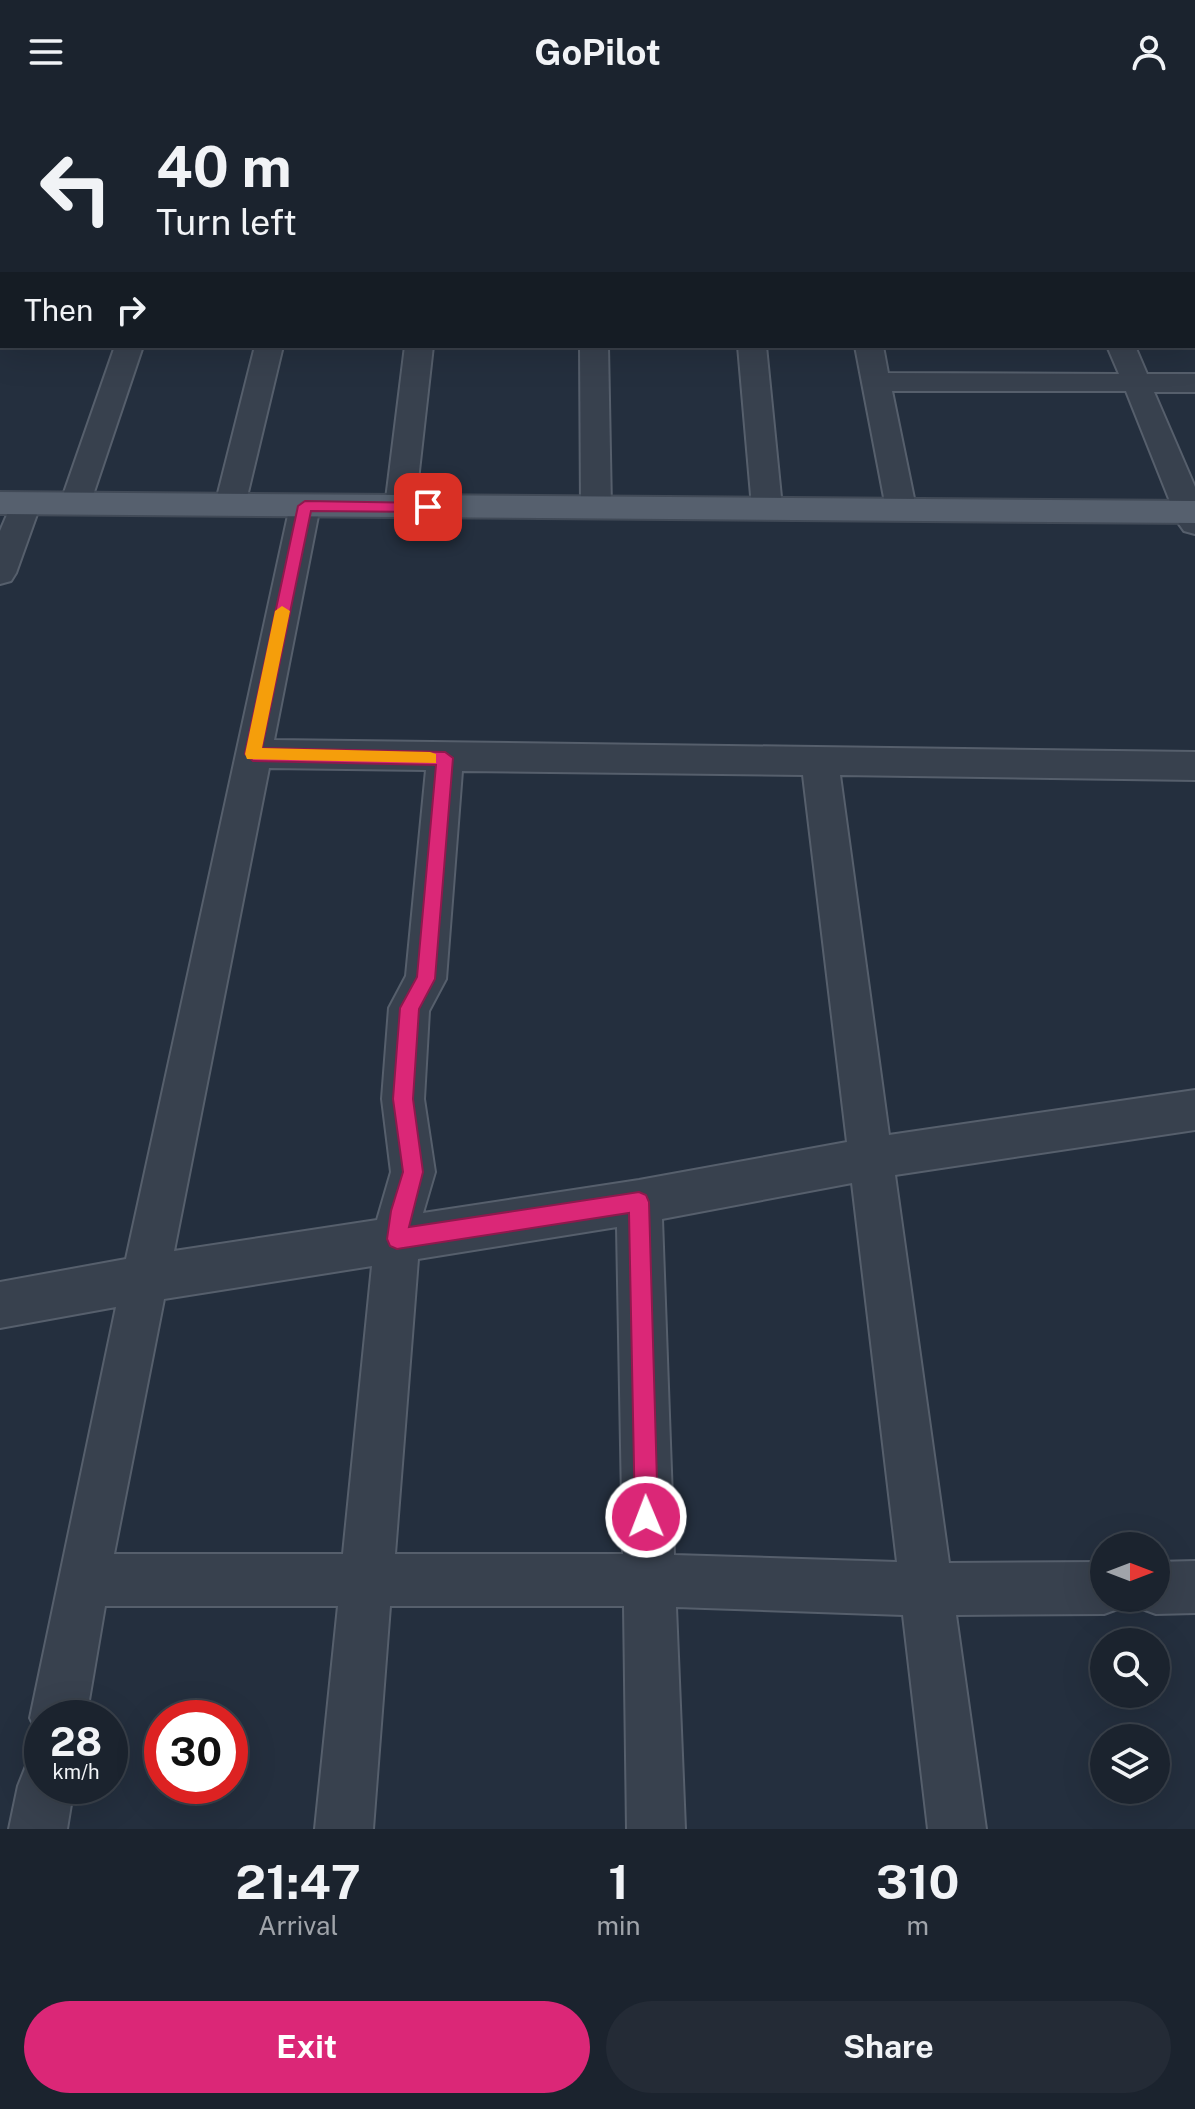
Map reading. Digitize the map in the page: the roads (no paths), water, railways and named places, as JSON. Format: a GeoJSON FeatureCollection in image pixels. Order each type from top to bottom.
{"type":"FeatureCollection","features":[{"type":"Feature","properties":{"kind":"main road"},"geometry":{"type":"LineString","coordinates":[[13,503],[901,508],[1193,516]]}},
{"type":"Feature","properties":{"kind":"street"},"geometry":{"type":"LineString","coordinates":[[75,504],[128,348]]}},
{"type":"Feature","properties":{"kind":"street"},"geometry":{"type":"LineString","coordinates":[[230,505],[269,348]]}},
{"type":"Feature","properties":{"kind":"street"},"geometry":{"type":"LineString","coordinates":[[400,507],[419,348]]}},
{"type":"Feature","properties":{"kind":"street"},"geometry":{"type":"LineString","coordinates":[[594,348],[596,508]]}},
{"type":"Feature","properties":{"kind":"street"},"geometry":{"type":"LineString","coordinates":[[752,348],[767,507]]}},
{"type":"Feature","properties":{"kind":"street"},"geometry":{"type":"LineString","coordinates":[[869,348],[901,508]]}},
{"type":"Feature","properties":{"kind":"street"},"geometry":{"type":"LineString","coordinates":[[1122,348],[1193,516]]}},
{"type":"Feature","properties":{"kind":"street"},"geometry":{"type":"LineString","coordinates":[[876,382],[1195,383]]}},
{"type":"Feature","properties":{"kind":"street"},"geometry":{"type":"LineString","coordinates":[[2,568],[13,503]]}},
{"type":"Feature","properties":{"kind":"street"},"geometry":{"type":"LineString","coordinates":[[61,1700],[83,1580],[305,506]]}},
{"type":"Feature","properties":{"kind":"street"},"geometry":{"type":"LineString","coordinates":[[253,754],[1195,766]]}},
{"type":"Feature","properties":{"kind":"street"},"geometry":{"type":"LineString","coordinates":[[344,1829],[397,1239],[401,1211],[413,1172],[403,1099],[408,1018],[409,1008],[426,979],[445,758]]}},
{"type":"Feature","properties":{"kind":"street"},"geometry":{"type":"LineString","coordinates":[[820,763],[957,1829]]}},
{"type":"Feature","properties":{"kind":"street"},"geometry":{"type":"LineString","coordinates":[[0,1305],[145,1279],[639,1202],[871,1158],[1195,1110]]}},
{"type":"Feature","properties":{"kind":"street"},"geometry":{"type":"LineString","coordinates":[[639,1202],[656,1829]]}},
{"type":"Feature","properties":{"kind":"street"},"geometry":{"type":"LineString","coordinates":[[83,1580],[648,1580],[926,1589],[1090,1588]]}},
{"type":"Feature","properties":{"kind":"street"},"geometry":{"type":"LineString","coordinates":[[1170,1588],[1195,1587]]}},
{"type":"Feature","properties":{"kind":"street"},"geometry":{"type":"LineString","coordinates":[[38,1829],[43,1804]]}}]}
